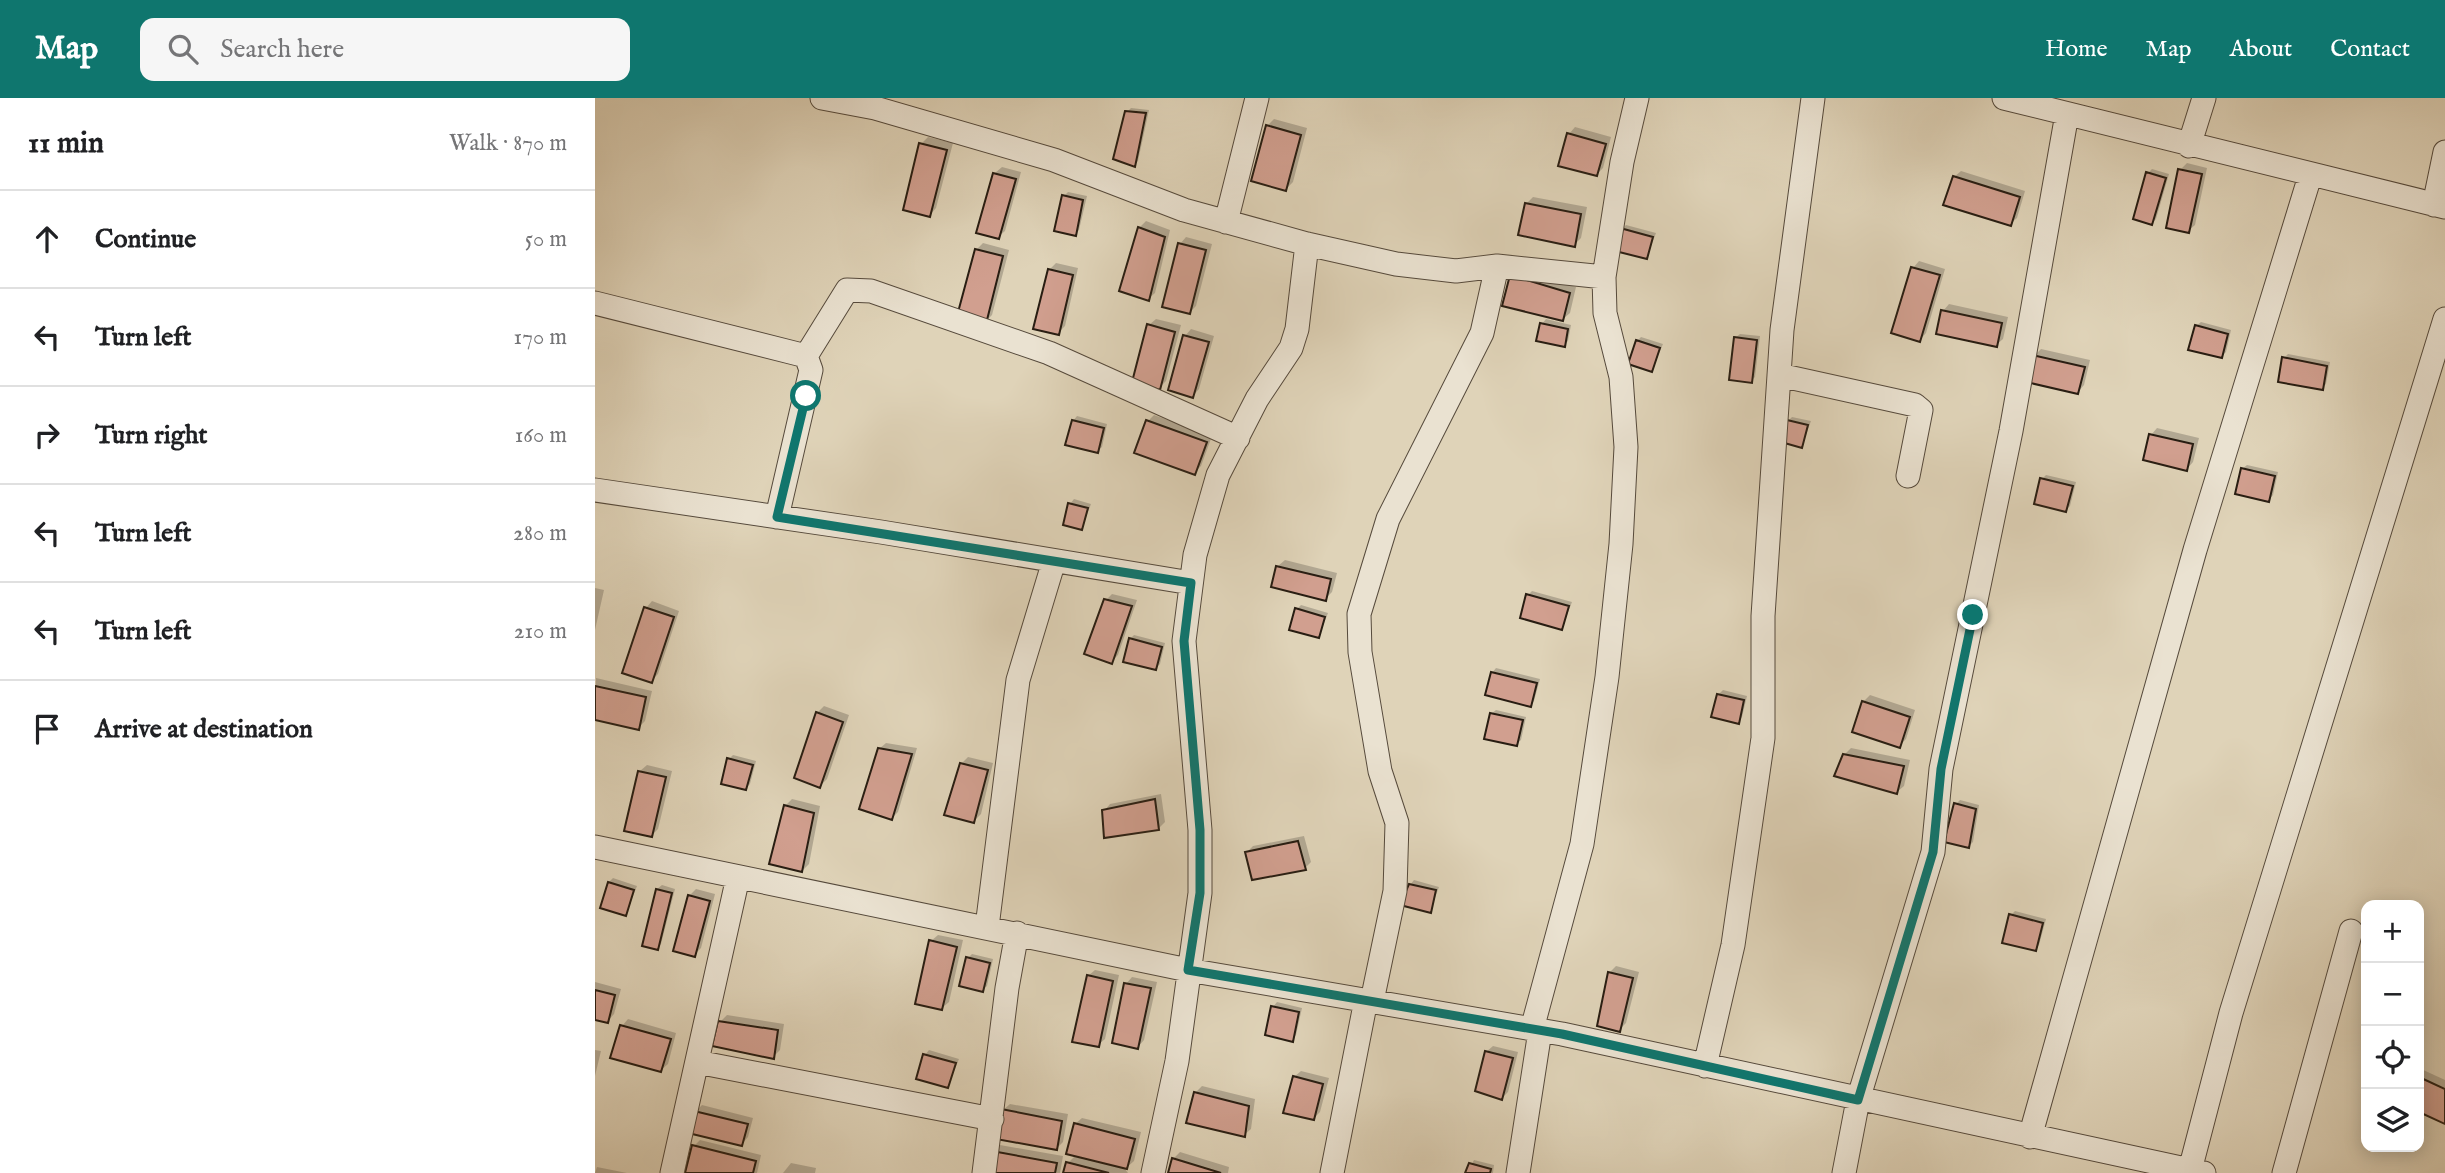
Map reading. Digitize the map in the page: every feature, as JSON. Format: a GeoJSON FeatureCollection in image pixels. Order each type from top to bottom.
{"type":"FeatureCollection","features":[{"type":"Feature","properties":{"kind":"street"},"geometry":{"type":"LineString","coordinates":[[822,98],[875,108],[1054,160],[1184,210],[1307,244],[1396,264],[1456,271],[1497,266],[1604,277]]}},
{"type":"Feature","properties":{"kind":"street"},"geometry":{"type":"LineString","coordinates":[[1226,222],[1257,98]]}},
{"type":"Feature","properties":{"kind":"street"},"geometry":{"type":"LineString","coordinates":[[1518,1173],[1536,1030],[1581,844],[1607,677],[1619,558],[1626,447],[1621,377],[1605,313],[1604,277],[1622,163],[1637,98]]}},
{"type":"Feature","properties":{"kind":"street"},"geometry":{"type":"LineString","coordinates":[[1705,1066],[1733,945],[1763,738],[1763,616],[1779,375],[1813,98]]}},
{"type":"Feature","properties":{"kind":"street"},"geometry":{"type":"LineString","coordinates":[[2189,146],[2204,98]]}},
{"type":"Feature","properties":{"kind":"street"},"geometry":{"type":"LineString","coordinates":[[2014,99],[2189,146],[2439,206],[2445,152]]}},
{"type":"Feature","properties":{"kind":"street"},"geometry":{"type":"LineString","coordinates":[[1844,1173],[1858,1100],[1933,852],[1941,769],[2011,431],[2067,114]]}},
{"type":"Feature","properties":{"kind":"street"},"geometry":{"type":"LineString","coordinates":[[2030,1137],[2195,550],[2310,176]]}},
{"type":"Feature","properties":{"kind":"street"},"geometry":{"type":"LineString","coordinates":[[1153,1173],[1177,1061],[1200,893],[1200,830],[1184,641],[1195,555],[1218,475],[1257,399],[1291,348],[1297,330],[1307,244]]}},
{"type":"Feature","properties":{"kind":"street"},"geometry":{"type":"LineString","coordinates":[[1332,1173],[1395,891],[1397,823],[1380,771],[1360,652],[1359,614],[1388,519],[1482,333],[1497,266]]}},
{"type":"Feature","properties":{"kind":"street"},"geometry":{"type":"LineString","coordinates":[[806,356],[847,290],[871,291],[1049,353],[1238,438]]}},
{"type":"Feature","properties":{"kind":"street"},"geometry":{"type":"LineString","coordinates":[[595,303],[806,356]]}},
{"type":"Feature","properties":{"kind":"street"},"geometry":{"type":"LineString","coordinates":[[595,847],[1188,970],[1536,1030],[2200,1172],[2231,1013],[2445,319]]}},
{"type":"Feature","properties":{"kind":"street"},"geometry":{"type":"LineString","coordinates":[[777,517],[811,370],[806,356]]}},
{"type":"Feature","properties":{"kind":"street"},"geometry":{"type":"LineString","coordinates":[[1779,375],[1915,405],[1921,410],[1909,476]]}},
{"type":"Feature","properties":{"kind":"street"},"geometry":{"type":"LineString","coordinates":[[595,490],[1191,583]]}},
{"type":"Feature","properties":{"kind":"street"},"geometry":{"type":"LineString","coordinates":[[987,927],[1018,680],[1054,561]]}},
{"type":"Feature","properties":{"kind":"street"},"geometry":{"type":"LineString","coordinates":[[672,1173],[738,877]]}},
{"type":"Feature","properties":{"kind":"street"},"geometry":{"type":"LineString","coordinates":[[2284,1173],[2351,931]]}},
{"type":"Feature","properties":{"kind":"street"},"geometry":{"type":"LineString","coordinates":[[984,1173],[1007,988],[1017,933]]}},
{"type":"Feature","properties":{"kind":"street"},"geometry":{"type":"LineString","coordinates":[[697,1062],[992,1119]]}},
{"type":"Feature","properties":{"kind":"building"},"geometry":{"type":"Polygon","coordinates":[[[1125,111],[1146,113],[1135,167],[1113,159],[1125,111]]]}},
{"type":"Feature","properties":{"kind":"building"},"geometry":{"type":"Polygon","coordinates":[[[1266,125],[1301,135],[1286,191],[1251,181],[1266,125]]]}},
{"type":"Feature","properties":{"kind":"building"},"geometry":{"type":"Polygon","coordinates":[[[1567,133],[1606,144],[1597,176],[1558,166],[1567,133]]]}},
{"type":"Feature","properties":{"kind":"building"},"geometry":{"type":"Polygon","coordinates":[[[919,143],[947,150],[930,217],[903,210],[919,143]]]}},
{"type":"Feature","properties":{"kind":"building"},"geometry":{"type":"Polygon","coordinates":[[[2178,169],[2202,174],[2189,233],[2166,228],[2178,169]]]}},
{"type":"Feature","properties":{"kind":"building"},"geometry":{"type":"Polygon","coordinates":[[[2146,172],[2166,178],[2152,225],[2133,219],[2146,172]]]}},
{"type":"Feature","properties":{"kind":"building"},"geometry":{"type":"Polygon","coordinates":[[[993,173],[1016,179],[999,239],[976,233],[993,173]]]}},
{"type":"Feature","properties":{"kind":"building"},"geometry":{"type":"Polygon","coordinates":[[[1953,176],[2020,197],[2011,226],[1943,205],[1953,176]]]}},
{"type":"Feature","properties":{"kind":"building"},"geometry":{"type":"Polygon","coordinates":[[[1062,195],[1083,200],[1076,236],[1054,231],[1062,195]]]}},
{"type":"Feature","properties":{"kind":"building"},"geometry":{"type":"Polygon","coordinates":[[[1525,203],[1581,214],[1575,247],[1518,235],[1525,203]]]}},
{"type":"Feature","properties":{"kind":"building"},"geometry":{"type":"Polygon","coordinates":[[[1138,227],[1165,237],[1149,301],[1119,291],[1138,227]]]}},
{"type":"Feature","properties":{"kind":"building"},"geometry":{"type":"Polygon","coordinates":[[[1620,228],[1653,237],[1647,259],[1615,251],[1620,228]]]}},
{"type":"Feature","properties":{"kind":"building"},"geometry":{"type":"Polygon","coordinates":[[[1178,243],[1206,250],[1190,314],[1162,307],[1178,243]]]}},
{"type":"Feature","properties":{"kind":"building"},"geometry":{"type":"Polygon","coordinates":[[[975,249],[1003,256],[986,324],[957,316],[975,249]]]}},
{"type":"Feature","properties":{"kind":"building"},"geometry":{"type":"Polygon","coordinates":[[[1911,267],[1940,275],[1920,342],[1891,333],[1911,267]]]}},
{"type":"Feature","properties":{"kind":"building"},"geometry":{"type":"Polygon","coordinates":[[[1048,269],[1073,275],[1059,335],[1033,329],[1048,269]]]}},
{"type":"Feature","properties":{"kind":"building"},"geometry":{"type":"Polygon","coordinates":[[[1510,275],[1570,293],[1563,321],[1502,306],[1510,275]]]}},
{"type":"Feature","properties":{"kind":"building"},"geometry":{"type":"Polygon","coordinates":[[[1941,310],[2002,323],[1997,347],[1936,334],[1941,310]]]}},
{"type":"Feature","properties":{"kind":"building"},"geometry":{"type":"Polygon","coordinates":[[[1540,323],[1568,329],[1565,347],[1536,341],[1540,323]]]}},
{"type":"Feature","properties":{"kind":"building"},"geometry":{"type":"Polygon","coordinates":[[[1147,324],[1175,332],[1160,390],[1132,382],[1147,324]]]}},
{"type":"Feature","properties":{"kind":"building"},"geometry":{"type":"Polygon","coordinates":[[[2195,325],[2228,334],[2222,358],[2188,350],[2195,325]]]}},
{"type":"Feature","properties":{"kind":"building"},"geometry":{"type":"Polygon","coordinates":[[[1183,335],[1209,342],[1193,398],[1168,390],[1183,335]]]}},
{"type":"Feature","properties":{"kind":"building"},"geometry":{"type":"Polygon","coordinates":[[[1734,337],[1757,340],[1752,383],[1729,380],[1734,337]]]}},
{"type":"Feature","properties":{"kind":"building"},"geometry":{"type":"Polygon","coordinates":[[[1636,340],[1660,348],[1652,372],[1628,364],[1636,340]]]}},
{"type":"Feature","properties":{"kind":"building"},"geometry":{"type":"Polygon","coordinates":[[[2032,355],[2085,367],[2078,394],[2026,382],[2032,355]]]}},
{"type":"Feature","properties":{"kind":"building"},"geometry":{"type":"Polygon","coordinates":[[[2282,357],[2327,366],[2323,390],[2278,382],[2282,357]]]}},
{"type":"Feature","properties":{"kind":"building"},"geometry":{"type":"Polygon","coordinates":[[[1072,420],[1104,428],[1098,453],[1065,445],[1072,420]]]}},
{"type":"Feature","properties":{"kind":"building"},"geometry":{"type":"Polygon","coordinates":[[[1146,420],[1207,442],[1195,475],[1134,453],[1146,420]]]}},
{"type":"Feature","properties":{"kind":"building"},"geometry":{"type":"Polygon","coordinates":[[[1787,420],[1808,425],[1802,448],[1781,442],[1787,420]]]}},
{"type":"Feature","properties":{"kind":"building"},"geometry":{"type":"Polygon","coordinates":[[[2149,434],[2193,444],[2187,471],[2143,460],[2149,434]]]}},
{"type":"Feature","properties":{"kind":"building"},"geometry":{"type":"Polygon","coordinates":[[[2241,468],[2275,476],[2269,502],[2235,494],[2241,468]]]}},
{"type":"Feature","properties":{"kind":"building"},"geometry":{"type":"Polygon","coordinates":[[[2040,478],[2073,486],[2066,512],[2034,504],[2040,478]]]}},
{"type":"Feature","properties":{"kind":"building"},"geometry":{"type":"Polygon","coordinates":[[[1068,503],[1088,508],[1082,530],[1063,525],[1068,503]]]}},
{"type":"Feature","properties":{"kind":"building"},"geometry":{"type":"Polygon","coordinates":[[[1276,566],[1331,579],[1326,601],[1271,587],[1276,566]]]}},
{"type":"Feature","properties":{"kind":"building"},"geometry":{"type":"Polygon","coordinates":[[[1526,594],[1569,606],[1562,630],[1520,618],[1526,594]]]}},
{"type":"Feature","properties":{"kind":"building"},"geometry":{"type":"Polygon","coordinates":[[[1104,599],[1132,606],[1112,664],[1084,654],[1104,599]]]}},
{"type":"Feature","properties":{"kind":"building"},"geometry":{"type":"Polygon","coordinates":[[[644,607],[674,617],[652,683],[622,673],[644,607]]]}},
{"type":"Feature","properties":{"kind":"building"},"geometry":{"type":"Polygon","coordinates":[[[1295,608],[1325,617],[1319,638],[1289,630],[1295,608]]]}},
{"type":"Feature","properties":{"kind":"building"},"geometry":{"type":"Polygon","coordinates":[[[1129,638],[1162,647],[1156,670],[1123,662],[1129,638]]]}},
{"type":"Feature","properties":{"kind":"building"},"geometry":{"type":"Polygon","coordinates":[[[1491,672],[1537,683],[1531,707],[1485,695],[1491,672]]]}},
{"type":"Feature","properties":{"kind":"building"},"geometry":{"type":"Polygon","coordinates":[[[595,686],[646,697],[639,730],[595,720],[595,686]]]}},
{"type":"Feature","properties":{"kind":"building"},"geometry":{"type":"Polygon","coordinates":[[[1717,694],[1744,700],[1739,724],[1711,717],[1717,694]]]}},
{"type":"Feature","properties":{"kind":"building"},"geometry":{"type":"Polygon","coordinates":[[[1862,701],[1910,717],[1900,748],[1852,732],[1862,701]]]}},
{"type":"Feature","properties":{"kind":"building"},"geometry":{"type":"Polygon","coordinates":[[[816,712],[843,722],[820,788],[794,778],[816,712]]]}},
{"type":"Feature","properties":{"kind":"building"},"geometry":{"type":"Polygon","coordinates":[[[1490,713],[1523,720],[1517,746],[1484,739],[1490,713]]]}},
{"type":"Feature","properties":{"kind":"building"},"geometry":{"type":"Polygon","coordinates":[[[878,748],[912,754],[892,820],[859,809],[878,748]]]}},
{"type":"Feature","properties":{"kind":"building"},"geometry":{"type":"Polygon","coordinates":[[[1843,754],[1904,766],[1897,794],[1834,776],[1843,754]]]}},
{"type":"Feature","properties":{"kind":"building"},"geometry":{"type":"Polygon","coordinates":[[[727,758],[753,765],[746,790],[721,784],[727,758]]]}},
{"type":"Feature","properties":{"kind":"building"},"geometry":{"type":"Polygon","coordinates":[[[960,763],[988,770],[974,823],[944,815],[960,763]]]}},
{"type":"Feature","properties":{"kind":"building"},"geometry":{"type":"Polygon","coordinates":[[[638,771],[666,777],[652,837],[624,831],[638,771]]]}},
{"type":"Feature","properties":{"kind":"building"},"geometry":{"type":"Polygon","coordinates":[[[1155,799],[1159,830],[1104,838],[1102,810],[1155,799]]]}},
{"type":"Feature","properties":{"kind":"building"},"geometry":{"type":"Polygon","coordinates":[[[1954,803],[1976,809],[1969,848],[1944,842],[1954,803]]]}},
{"type":"Feature","properties":{"kind":"building"},"geometry":{"type":"Polygon","coordinates":[[[784,805],[814,813],[802,872],[769,864],[784,805]]]}},
{"type":"Feature","properties":{"kind":"building"},"geometry":{"type":"Polygon","coordinates":[[[1298,841],[1306,870],[1252,880],[1245,852],[1298,841]]]}},
{"type":"Feature","properties":{"kind":"building"},"geometry":{"type":"Polygon","coordinates":[[[608,882],[634,890],[626,916],[600,908],[608,882]]]}},
{"type":"Feature","properties":{"kind":"building"},"geometry":{"type":"Polygon","coordinates":[[[1409,884],[1436,890],[1431,913],[1400,905],[1409,884]]]}},
{"type":"Feature","properties":{"kind":"building"},"geometry":{"type":"Polygon","coordinates":[[[656,889],[672,893],[658,950],[642,946],[656,889]]]}},
{"type":"Feature","properties":{"kind":"building"},"geometry":{"type":"Polygon","coordinates":[[[688,895],[710,901],[695,957],[673,951],[688,895]]]}},
{"type":"Feature","properties":{"kind":"building"},"geometry":{"type":"Polygon","coordinates":[[[2009,914],[2043,923],[2036,951],[2002,943],[2009,914]]]}},
{"type":"Feature","properties":{"kind":"building"},"geometry":{"type":"Polygon","coordinates":[[[929,940],[957,947],[942,1010],[915,1004],[929,940]]]}},
{"type":"Feature","properties":{"kind":"building"},"geometry":{"type":"Polygon","coordinates":[[[966,957],[990,963],[983,992],[959,986],[966,957]]]}},
{"type":"Feature","properties":{"kind":"building"},"geometry":{"type":"Polygon","coordinates":[[[1608,972],[1633,978],[1620,1032],[1597,1026],[1608,972]]]}},
{"type":"Feature","properties":{"kind":"building"},"geometry":{"type":"Polygon","coordinates":[[[1087,975],[1113,981],[1099,1047],[1072,1042],[1087,975]]]}},
{"type":"Feature","properties":{"kind":"building"},"geometry":{"type":"Polygon","coordinates":[[[1124,983],[1151,988],[1138,1049],[1112,1043],[1124,983]]]}},
{"type":"Feature","properties":{"kind":"building"},"geometry":{"type":"Polygon","coordinates":[[[595,990],[615,995],[608,1023],[595,1020],[595,990]]]}},
{"type":"Feature","properties":{"kind":"building"},"geometry":{"type":"Polygon","coordinates":[[[1271,1006],[1299,1012],[1293,1042],[1265,1035],[1271,1006]]]}},
{"type":"Feature","properties":{"kind":"building"},"geometry":{"type":"Polygon","coordinates":[[[718,1021],[778,1030],[774,1059],[712,1046],[718,1021]]]}},
{"type":"Feature","properties":{"kind":"building"},"geometry":{"type":"Polygon","coordinates":[[[620,1025],[671,1039],[661,1072],[610,1058],[620,1025]]]}},
{"type":"Feature","properties":{"kind":"building"},"geometry":{"type":"Polygon","coordinates":[[[1485,1051],[1513,1058],[1502,1100],[1475,1091],[1485,1051]]]}},
{"type":"Feature","properties":{"kind":"building"},"geometry":{"type":"Polygon","coordinates":[[[923,1054],[956,1063],[948,1088],[916,1079],[923,1054]]]}},
{"type":"Feature","properties":{"kind":"building"},"geometry":{"type":"Polygon","coordinates":[[[1293,1076],[1323,1084],[1314,1120],[1283,1113],[1293,1076]]]}},
{"type":"Feature","properties":{"kind":"building"},"geometry":{"type":"Polygon","coordinates":[[[2424,1079],[2445,1089],[2445,1124],[2424,1114],[2424,1079]]]}},
{"type":"Feature","properties":{"kind":"building"},"geometry":{"type":"Polygon","coordinates":[[[1194,1092],[1249,1106],[1245,1137],[1186,1123],[1194,1092]]]}},
{"type":"Feature","properties":{"kind":"building"},"geometry":{"type":"Polygon","coordinates":[[[1001,1109],[1062,1121],[1057,1150],[996,1139],[1001,1109]]]}},
{"type":"Feature","properties":{"kind":"building"},"geometry":{"type":"Polygon","coordinates":[[[694,1111],[748,1124],[742,1146],[688,1133],[694,1111]]]}},
{"type":"Feature","properties":{"kind":"building"},"geometry":{"type":"Polygon","coordinates":[[[1074,1123],[1135,1139],[1127,1169],[1066,1154],[1074,1123]]]}},
{"type":"Feature","properties":{"kind":"building"},"geometry":{"type":"Polygon","coordinates":[[[692,1145],[756,1161],[753,1173],[685,1173],[692,1145]]]}},
{"type":"Feature","properties":{"kind":"building"},"geometry":{"type":"Polygon","coordinates":[[[992,1151],[1057,1163],[1055,1173],[988,1173],[992,1151]]]}},
{"type":"Feature","properties":{"kind":"building"},"geometry":{"type":"Polygon","coordinates":[[[1172,1158],[1221,1173],[1168,1173],[1172,1158]]]}},
{"type":"Feature","properties":{"kind":"building"},"geometry":{"type":"Polygon","coordinates":[[[1066,1162],[1109,1173],[1063,1173],[1066,1162]]]}},
{"type":"Feature","properties":{"kind":"building"},"geometry":{"type":"Polygon","coordinates":[[[1469,1163],[1491,1169],[1490,1173],[1465,1173],[1469,1163]]]}},
{"type":"Feature","properties":{"kind":"route"},"geometry":{"type":"LineString","coordinates":[[806,396],[777,517],[1191,583],[1184,641],[1200,830],[1200,893],[1188,970],[1562,1034],[1858,1100],[1903,941],[1933,852],[1941,769],[1973,615]]}}]}
